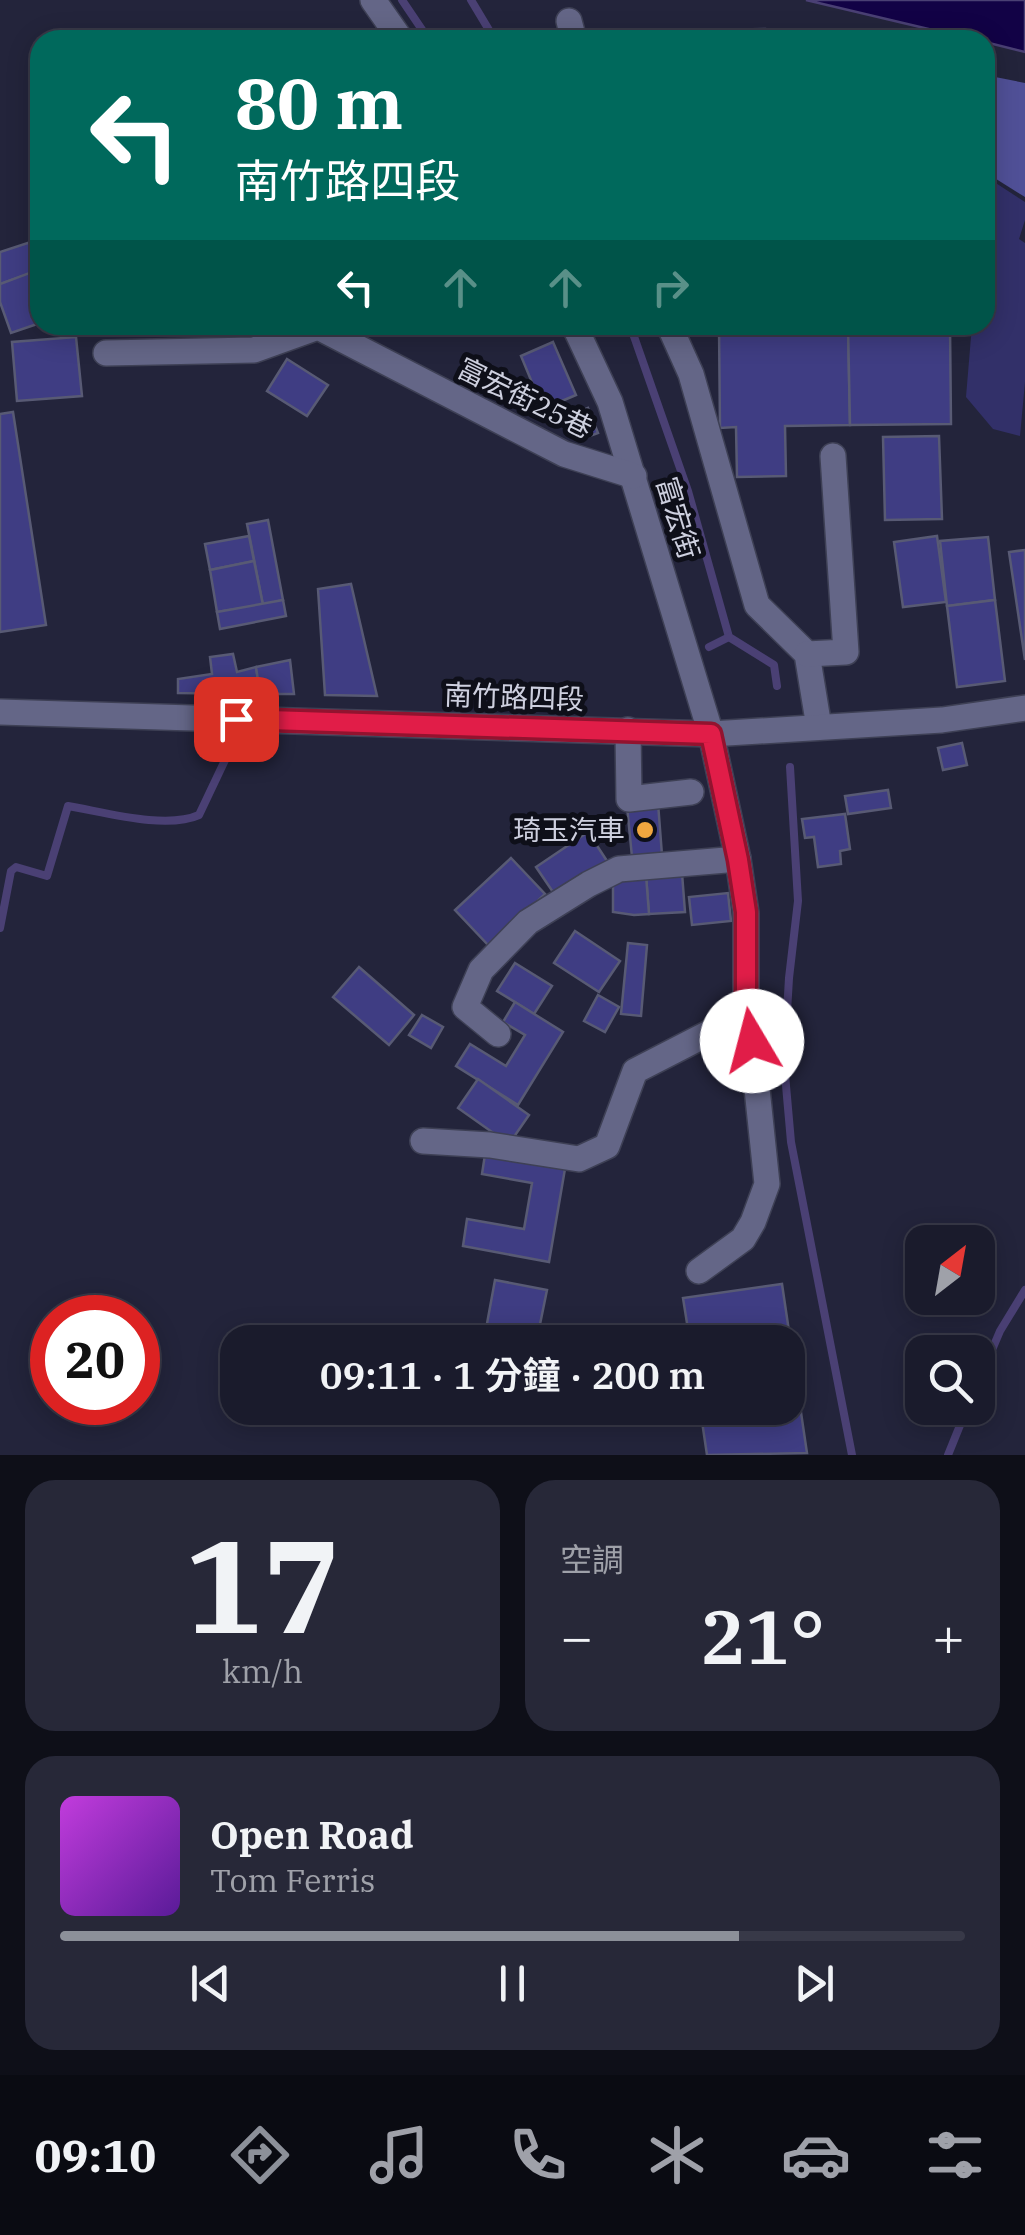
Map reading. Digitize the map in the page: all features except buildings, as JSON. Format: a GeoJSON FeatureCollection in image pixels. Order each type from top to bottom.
{"type":"FeatureCollection","features":[{"type":"Feature","properties":{"kind":"street"},"geometry":{"type":"LineString","coordinates":[[373,0],[394,30]]}},
{"type":"Feature","properties":{"kind":"street","name":"富宏街25巷"},"geometry":{"type":"LineString","coordinates":[[106,353],[254,350],[296,335]]}},
{"type":"Feature","properties":{"kind":"street","name":"富宏街25巷"},"geometry":{"type":"LineString","coordinates":[[333,335],[564,454],[634,476]]}},
{"type":"Feature","properties":{"kind":"street","name":"富宏街"},"geometry":{"type":"LineString","coordinates":[[579,335],[610,402],[711,734],[746,912],[746,1014],[767,1184],[743,1239],[699,1271]]}},
{"type":"Feature","properties":{"kind":"street"},"geometry":{"type":"LineString","coordinates":[[673,335],[691,374],[758,604],[807,654],[819,728]]}},
{"type":"Feature","properties":{"kind":"street"},"geometry":{"type":"LineString","coordinates":[[807,654],[846,652],[834,456]]}},
{"type":"Feature","properties":{"kind":"street","name":"南竹路四段"},"geometry":{"type":"LineString","coordinates":[[0,712],[711,734],[942,720],[1025,708]]}},
{"type":"Feature","properties":{"kind":"street"},"geometry":{"type":"LineString","coordinates":[[628,730],[629,799],[691,792]]}},
{"type":"Feature","properties":{"kind":"street"},"geometry":{"type":"LineString","coordinates":[[498,1034],[465,1008],[481,970],[528,922],[619,869],[738,860]]}},
{"type":"Feature","properties":{"kind":"street"},"geometry":{"type":"LineString","coordinates":[[423,1141],[490,1145],[579,1159],[608,1146],[635,1071],[746,1014]]}},
{"type":"Feature","properties":{"kind":"shaded area"},"geometry":{"type":"Polygon","coordinates":[[[806,0],[1025,0],[1025,52],[995,44],[995,30],[933,30],[806,0]]]}},
{"type":"Feature","properties":{"kind":"shaded area"},"geometry":{"type":"Polygon","coordinates":[[[995,77],[1025,83],[1025,197],[995,178],[995,77]]]}},
{"type":"Feature","properties":{"kind":"shaded area"},"geometry":{"type":"Polygon","coordinates":[[[995,182],[1025,202],[1019,239],[1025,243],[1025,382],[1020,436],[993,429],[966,397],[971,335],[995,335],[995,182]]]}},
{"type":"Feature","properties":{"kind":"waterway"},"geometry":{"type":"LineString","coordinates":[[402,0],[422,30]]}},
{"type":"Feature","properties":{"kind":"waterway"},"geometry":{"type":"LineString","coordinates":[[471,0],[489,30]]}},
{"type":"Feature","properties":{"kind":"waterway"},"geometry":{"type":"LineString","coordinates":[[633,335],[688,491],[729,637],[774,665],[777,686]]}},
{"type":"Feature","properties":{"kind":"waterway"},"geometry":{"type":"LineString","coordinates":[[709,647],[729,637]]}},
{"type":"Feature","properties":{"kind":"waterway"},"geometry":{"type":"LineString","coordinates":[[0,928],[11,871],[16,867],[47,876],[68,806],[153,820],[199,815],[227,756]]}},
{"type":"Feature","properties":{"kind":"waterway"},"geometry":{"type":"LineString","coordinates":[[790,767],[798,901],[784,1063],[791,1142],[852,1455]]}},
{"type":"Feature","properties":{"kind":"waterway"},"geometry":{"type":"LineString","coordinates":[[995,1343],[1025,1290]]}},
{"type":"Feature","properties":{"kind":"waterway"},"geometry":{"type":"LineString","coordinates":[[948,1455],[960,1425]]}},
{"type":"Feature","properties":{"kind":"place","name":"琦玉汽車"},"geometry":{"type":"Point","coordinates":[645,830]}},
{"type":"Feature","properties":{"kind":"route"},"geometry":{"type":"LineString","coordinates":[[236,719],[711,734],[746,912],[746,1014],[752,1041]]}}]}
